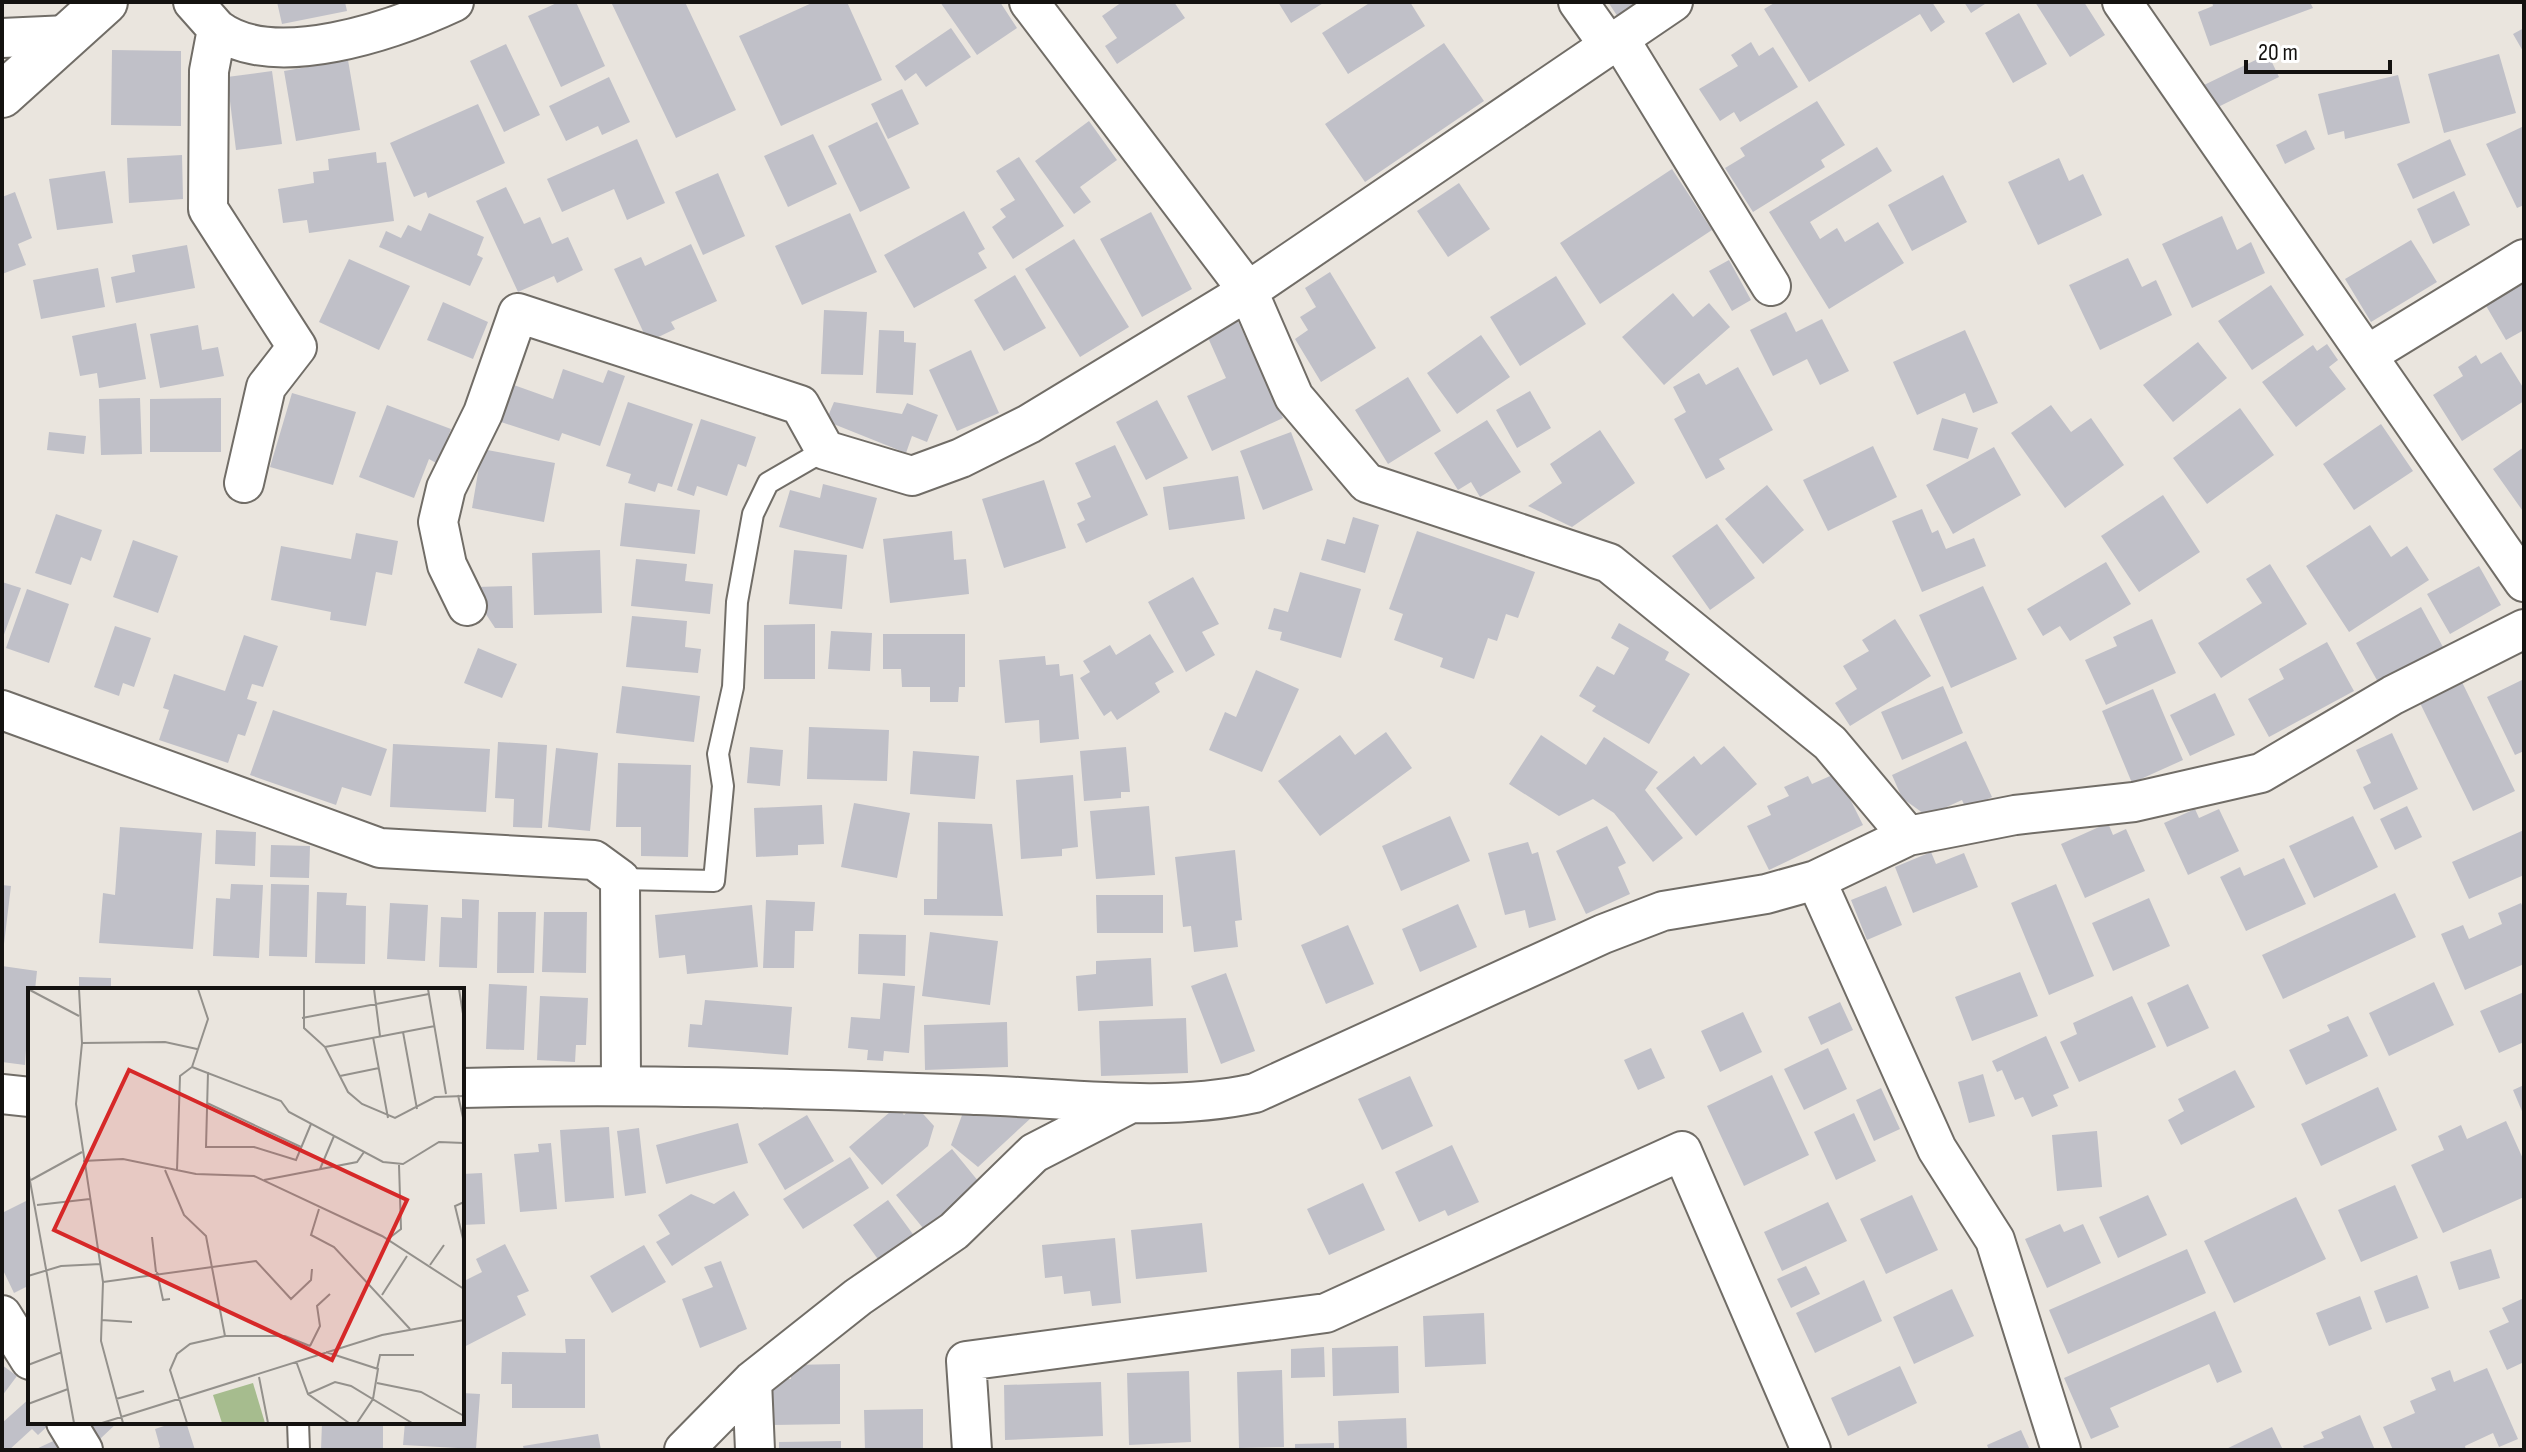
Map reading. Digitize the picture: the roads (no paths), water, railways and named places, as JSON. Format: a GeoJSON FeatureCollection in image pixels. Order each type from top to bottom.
{"type":"FeatureCollection","features":[{"type":"Feature","properties":{"kind":"street"},"geometry":{"type":"LineString","coordinates":[[2,95],[105,2]]}},
{"type":"Feature","properties":{"kind":"street"},"geometry":{"type":"LineString","coordinates":[[205,15],[234,42],[263,48],[371,36],[454,2]]}},
{"type":"Feature","properties":{"kind":"street"},"geometry":{"type":"LineString","coordinates":[[1029,2],[1248,291],[1294,397],[1367,483],[1609,563],[1830,743],[1908,836]]}},
{"type":"Feature","properties":{"kind":"street"},"geometry":{"type":"LineString","coordinates":[[1578,2],[1615,43],[1771,286]]}},
{"type":"Feature","properties":{"kind":"street"},"geometry":{"type":"LineString","coordinates":[[467,606],[447,565],[438,522],[446,488],[483,413],[518,313],[800,405],[825,450],[912,476],[1029,424],[1248,291],[1673,2]]}},
{"type":"Feature","properties":{"kind":"street"},"geometry":{"type":"LineString","coordinates":[[2122,2],[2524,582]]}},
{"type":"Feature","properties":{"kind":"street"},"geometry":{"type":"LineString","coordinates":[[205,15],[209,71],[208,209],[297,347],[266,387],[244,483]]}},
{"type":"Feature","properties":{"kind":"street"},"geometry":{"type":"LineString","coordinates":[[2,38],[68,35]]}},
{"type":"Feature","properties":{"kind":"street"},"geometry":{"type":"LineString","coordinates":[[2367,355],[2524,259]]}},
{"type":"Feature","properties":{"kind":"street"},"geometry":{"type":"LineString","coordinates":[[464,1088],[621,1084],[1131,1103],[1221,1100],[1255,1093],[1603,934],[1663,911],[1766,894],[1816,880],[1908,836],[2015,815],[2134,802],[2261,773],[2393,695],[2524,629]]}},
{"type":"Feature","properties":{"kind":"street"},"geometry":{"type":"LineString","coordinates":[[2,710],[380,848],[594,860],[620,879],[621,1084]]}},
{"type":"Feature","properties":{"kind":"street"},"geometry":{"type":"LineString","coordinates":[[1816,880],[1937,1149],[1995,1240],[2061,1450]]}},
{"type":"Feature","properties":{"kind":"street"},"geometry":{"type":"LineString","coordinates":[[2,1094],[28,1097]]}},
{"type":"Feature","properties":{"kind":"street"},"geometry":{"type":"LineString","coordinates":[[684,1450],[752,1381],[858,1297],[954,1231],[1034,1153],[1131,1103]]}},
{"type":"Feature","properties":{"kind":"street"},"geometry":{"type":"LineString","coordinates":[[972,1450],[966,1361],[1326,1313],[1682,1151],[1811,1450]]}},
{"type":"Feature","properties":{"kind":"street"},"geometry":{"type":"LineString","coordinates":[[2,1315],[28,1357]]}},
{"type":"Feature","properties":{"kind":"street"},"geometry":{"type":"LineString","coordinates":[[752,1381],[755,1450]]}},
{"type":"Feature","properties":{"kind":"street"},"geometry":{"type":"LineString","coordinates":[[67,1424],[83,1450]]}},
{"type":"Feature","properties":{"kind":"lane"},"geometry":{"type":"LineString","coordinates":[[620,879],[714,881],[723,786],[718,754],[733,687],[737,602],[753,514],[768,483],[825,450]]}},
{"type":"Feature","properties":{"kind":"lane"},"geometry":{"type":"LineString","coordinates":[[298,1424],[299,1450]]}}]}
